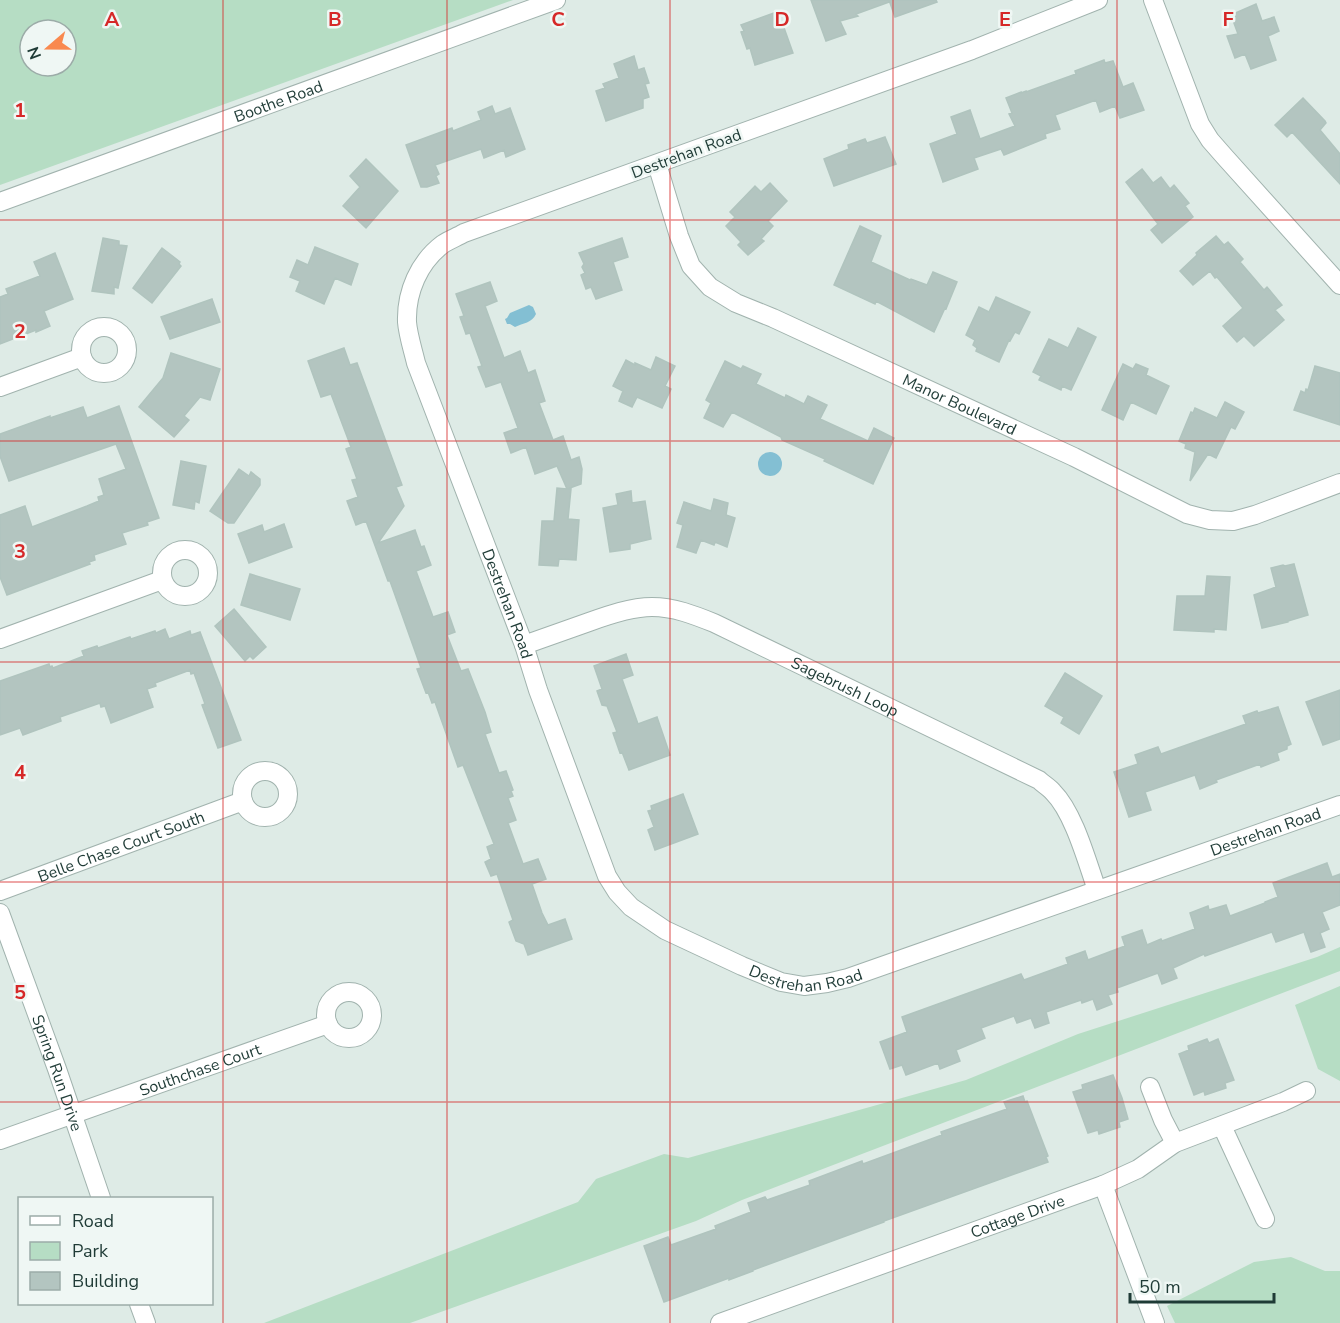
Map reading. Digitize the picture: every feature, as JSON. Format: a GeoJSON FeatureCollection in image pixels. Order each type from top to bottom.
{"type":"FeatureCollection","features":[{"type":"Feature","properties":{"kind":"street","name":"Boothe Road"},"geometry":{"type":"LineString","coordinates":[[0,202],[556,0]]}},
{"type":"Feature","properties":{"kind":"street","name":"Destrehan Road"},"geometry":{"type":"LineString","coordinates":[[1098,0],[972,50],[464,233],[443,244],[426,260],[414,280],[408,301],[407,323],[416,363],[524,645],[538,690],[607,876],[617,892],[631,907],[665,930],[781,982],[804,986],[826,984],[1340,806]]}},
{"type":"Feature","properties":{"kind":"street"},"geometry":{"type":"LineString","coordinates":[[1153,0],[1200,124],[1210,140],[1340,285]]}},
{"type":"Feature","properties":{"kind":"street","name":"Manor Boulevard"},"geometry":{"type":"LineString","coordinates":[[657,164],[679,236],[691,266],[710,287],[736,303],[1074,457],[1187,514],[1210,520],[1233,521],[1255,516],[1340,483]]}},
{"type":"Feature","properties":{"kind":"street"},"geometry":{"type":"LineString","coordinates":[[0,387],[82,357]]}},
{"type":"Feature","properties":{"kind":"street"},"geometry":{"type":"LineString","coordinates":[[0,639],[162,580]]}},
{"type":"Feature","properties":{"kind":"street","name":"Sagebrush Loop"},"geometry":{"type":"LineString","coordinates":[[524,645],[605,617],[650,607],[672,609],[714,623],[1039,780],[1054,793],[1065,809],[1097,890]]}},
{"type":"Feature","properties":{"kind":"street","name":"Belle Chase Court South"},"geometry":{"type":"LineString","coordinates":[[0,891],[243,801]]}},
{"type":"Feature","properties":{"kind":"street","name":"Spring Run Drive"},"geometry":{"type":"LineString","coordinates":[[0,913],[101,1197]]}},
{"type":"Feature","properties":{"kind":"street","name":"Southchase Court"},"geometry":{"type":"LineString","coordinates":[[0,1140],[328,1024]]}},
{"type":"Feature","properties":{"kind":"street"},"geometry":{"type":"LineString","coordinates":[[1150,1087],[1174,1143]]}},
{"type":"Feature","properties":{"kind":"street","name":"Cottage Drive"},"geometry":{"type":"LineString","coordinates":[[720,1323],[1104,1185],[1138,1169],[1174,1143],[1283,1102],[1306,1091]]}},
{"type":"Feature","properties":{"kind":"street"},"geometry":{"type":"LineString","coordinates":[[1222,1126],[1265,1219]]}},
{"type":"Feature","properties":{"kind":"street"},"geometry":{"type":"LineString","coordinates":[[1104,1185],[1155,1323]]}},
{"type":"Feature","properties":{"kind":"street"},"geometry":{"type":"LineString","coordinates":[[139,1305],[146,1323]]}},
{"type":"Feature","properties":{"kind":"green space"},"geometry":{"type":"Polygon","coordinates":[[[0,0],[513,0],[0,185],[0,0]]]}},
{"type":"Feature","properties":{"kind":"green space"},"geometry":{"type":"Polygon","coordinates":[[[1340,947],[1340,971],[742,1200],[696,1221],[410,1323],[264,1323],[578,1202],[596,1179],[664,1154],[688,1158],[966,1080],[1078,1034],[1317,957],[1340,947]]]}},
{"type":"Feature","properties":{"kind":"green space"},"geometry":{"type":"Polygon","coordinates":[[[1340,986],[1340,1081],[1318,1069],[1295,1005],[1340,986]]]}},
{"type":"Feature","properties":{"kind":"green space"},"geometry":{"type":"Polygon","coordinates":[[[1291,1257],[1325,1271],[1340,1271],[1340,1323],[1175,1323],[1167,1306],[1254,1262],[1291,1257]]]}},
{"type":"Feature","properties":{"kind":"water"},"geometry":{"type":"Polygon","coordinates":[[[529,305],[533,307],[536,314],[532,319],[515,327],[507,324],[505,319],[510,313],[529,305]]]}},
{"type":"Feature","properties":{"kind":"water"},"geometry":{"type":"Polygon","coordinates":[[[770,452],[775,453],[781,459],[781,469],[775,475],[770,476],[765,475],[759,469],[758,464],[759,459],[765,453],[770,452]]]}},
{"type":"Feature","properties":{"kind":"building"},"geometry":{"type":"Polygon","coordinates":[[[811,0],[888,0],[889,2],[856,14],[858,16],[840,21],[846,34],[826,41],[811,0]]]}},
{"type":"Feature","properties":{"kind":"building"},"geometry":{"type":"Polygon","coordinates":[[[889,0],[936,0],[937,2],[895,17],[889,0]]]}},
{"type":"Feature","properties":{"kind":"building"},"geometry":{"type":"Polygon","coordinates":[[[1256,4],[1262,21],[1274,17],[1279,31],[1268,36],[1276,60],[1251,69],[1245,54],[1235,58],[1227,36],[1238,34],[1231,15],[1256,4]]]}},
{"type":"Feature","properties":{"kind":"building"},"geometry":{"type":"Polygon","coordinates":[[[774,13],[780,26],[783,25],[793,53],[755,65],[750,48],[747,49],[741,32],[744,31],[741,25],[774,13]]]}},
{"type":"Feature","properties":{"kind":"building"},"geometry":{"type":"Polygon","coordinates":[[[634,56],[638,70],[644,68],[649,83],[645,84],[649,97],[643,99],[643,108],[606,121],[596,91],[605,88],[603,84],[619,78],[614,64],[634,56]]]}},
{"type":"Feature","properties":{"kind":"building"},"geometry":{"type":"Polygon","coordinates":[[[1104,60],[1105,63],[1113,61],[1123,87],[1133,83],[1144,110],[1120,118],[1115,106],[1100,112],[1096,100],[1055,115],[1060,129],[1045,134],[1046,138],[1004,155],[1001,149],[974,158],[978,169],[943,182],[930,144],[957,134],[951,117],[970,110],[980,139],[1015,126],[1009,114],[1012,113],[1006,98],[1076,74],[1075,71],[1104,60]]]}},
{"type":"Feature","properties":{"kind":"building"},"geometry":{"type":"Polygon","coordinates":[[[1303,98],[1325,121],[1326,123],[1320,130],[1340,154],[1340,184],[1292,132],[1287,137],[1275,125],[1303,98]]]}},
{"type":"Feature","properties":{"kind":"building"},"geometry":{"type":"Polygon","coordinates":[[[492,106],[495,114],[510,108],[525,149],[506,157],[504,150],[484,158],[481,149],[435,165],[439,174],[436,176],[439,183],[421,187],[406,145],[481,120],[478,112],[492,106]]]}},
{"type":"Feature","properties":{"kind":"building"},"geometry":{"type":"Polygon","coordinates":[[[885,137],[896,164],[834,186],[824,159],[849,149],[848,145],[865,139],[867,143],[885,137]]]}},
{"type":"Feature","properties":{"kind":"building"},"geometry":{"type":"Polygon","coordinates":[[[366,159],[398,191],[366,228],[343,206],[360,187],[350,176],[366,159]]]}},
{"type":"Feature","properties":{"kind":"building"},"geometry":{"type":"Polygon","coordinates":[[[1142,169],[1153,183],[1161,177],[1170,189],[1174,185],[1189,203],[1185,206],[1193,217],[1162,243],[1151,230],[1158,224],[1126,182],[1142,169]]]}},
{"type":"Feature","properties":{"kind":"building"},"geometry":{"type":"Polygon","coordinates":[[[770,183],[787,201],[768,221],[773,226],[761,239],[764,241],[748,255],[738,245],[741,242],[726,226],[735,217],[730,212],[755,186],[761,192],[770,183]]]}},
{"type":"Feature","properties":{"kind":"building"},"geometry":{"type":"Polygon","coordinates":[[[860,226],[881,236],[871,262],[910,280],[927,285],[933,272],[957,282],[934,332],[876,301],[875,304],[834,285],[860,226]]]}},
{"type":"Feature","properties":{"kind":"building"},"geometry":{"type":"Polygon","coordinates":[[[1216,236],[1224,245],[1228,242],[1243,259],[1240,262],[1264,290],[1267,287],[1282,305],[1275,310],[1284,320],[1254,346],[1244,336],[1237,342],[1223,326],[1243,308],[1217,277],[1215,278],[1210,271],[1193,285],[1180,271],[1216,236]]]}},
{"type":"Feature","properties":{"kind":"building"},"geometry":{"type":"Polygon","coordinates":[[[103,238],[119,241],[119,245],[127,246],[118,288],[114,287],[114,294],[92,291],[103,238]]]}},
{"type":"Feature","properties":{"kind":"building"},"geometry":{"type":"Polygon","coordinates":[[[622,238],[628,257],[613,262],[622,290],[596,299],[591,287],[586,289],[581,275],[585,273],[582,267],[584,264],[579,253],[622,238]]]}},
{"type":"Feature","properties":{"kind":"building"},"geometry":{"type":"Polygon","coordinates":[[[315,247],[358,264],[351,285],[335,278],[324,304],[296,291],[300,281],[290,277],[297,260],[308,265],[315,247]]]}},
{"type":"Feature","properties":{"kind":"building"},"geometry":{"type":"Polygon","coordinates":[[[162,248],[180,262],[181,266],[152,303],[133,288],[162,248]]]}},
{"type":"Feature","properties":{"kind":"building"},"geometry":{"type":"Polygon","coordinates":[[[55,253],[73,299],[44,311],[50,326],[0,344],[0,297],[8,294],[6,289],[40,276],[34,262],[55,253]]]}},
{"type":"Feature","properties":{"kind":"building"},"geometry":{"type":"Polygon","coordinates":[[[490,282],[497,301],[485,306],[504,358],[520,351],[528,373],[535,370],[545,401],[539,403],[553,440],[563,436],[571,460],[579,457],[582,469],[581,484],[567,489],[557,466],[535,474],[526,447],[511,453],[504,433],[518,428],[501,382],[486,387],[478,367],[482,366],[470,333],[466,334],[460,317],[464,316],[456,294],[490,282]]]}},
{"type":"Feature","properties":{"kind":"building"},"geometry":{"type":"Polygon","coordinates":[[[996,297],[1030,312],[1019,334],[1015,332],[1009,340],[999,362],[976,351],[977,348],[973,345],[975,340],[966,335],[979,307],[989,312],[996,297]]]}},
{"type":"Feature","properties":{"kind":"building"},"geometry":{"type":"Polygon","coordinates":[[[212,299],[220,322],[170,339],[161,317],[212,299]]]}},
{"type":"Feature","properties":{"kind":"building"},"geometry":{"type":"Polygon","coordinates":[[[1078,328],[1096,337],[1071,390],[1062,386],[1061,390],[1039,380],[1041,376],[1033,372],[1049,339],[1068,348],[1078,328]]]}},
{"type":"Feature","properties":{"kind":"building"},"geometry":{"type":"Polygon","coordinates":[[[344,348],[350,365],[357,363],[402,485],[396,487],[404,506],[378,543],[415,530],[421,547],[424,546],[431,565],[416,571],[433,617],[448,612],[455,632],[447,635],[461,671],[468,669],[485,712],[491,732],[485,734],[499,773],[506,771],[513,790],[511,791],[513,796],[508,798],[516,820],[508,823],[523,864],[538,859],[546,879],[532,884],[542,913],[548,925],[565,919],[572,939],[528,955],[524,944],[516,941],[509,922],[513,920],[497,874],[491,876],[485,862],[491,859],[487,847],[494,844],[463,765],[458,767],[435,702],[432,703],[428,692],[426,693],[417,669],[421,668],[390,581],[388,581],[366,521],[356,525],[347,501],[358,497],[352,480],[357,479],[346,449],[351,447],[331,394],[321,397],[308,361],[344,348]]]}},
{"type":"Feature","properties":{"kind":"building"},"geometry":{"type":"Polygon","coordinates":[[[171,353],[220,369],[210,400],[200,397],[184,416],[189,420],[174,437],[139,407],[163,378],[171,353]]]}},
{"type":"Feature","properties":{"kind":"building"},"geometry":{"type":"Polygon","coordinates":[[[656,357],[675,366],[665,386],[671,389],[662,408],[637,397],[632,407],[619,401],[623,391],[613,386],[626,360],[651,370],[656,357]]]}},
{"type":"Feature","properties":{"kind":"building"},"geometry":{"type":"Polygon","coordinates":[[[725,361],[741,369],[743,366],[761,374],[756,384],[785,398],[786,395],[804,404],[808,396],[827,405],[820,419],[868,441],[874,428],[894,438],[873,484],[782,440],[781,437],[732,412],[723,427],[704,418],[711,403],[706,400],[725,361]]]}},
{"type":"Feature","properties":{"kind":"building"},"geometry":{"type":"Polygon","coordinates":[[[1123,364],[1133,369],[1136,364],[1148,369],[1146,375],[1169,386],[1156,414],[1131,402],[1123,420],[1102,410],[1123,364]]]}},
{"type":"Feature","properties":{"kind":"building"},"geometry":{"type":"Polygon","coordinates":[[[1315,366],[1340,373],[1340,425],[1294,410],[1301,391],[1305,393],[1306,389],[1308,390],[1315,366]]]}},
{"type":"Feature","properties":{"kind":"building"},"geometry":{"type":"Polygon","coordinates":[[[1225,402],[1244,412],[1235,429],[1231,427],[1216,458],[1208,454],[1190,481],[1195,452],[1185,448],[1186,444],[1179,441],[1191,412],[1193,413],[1195,408],[1217,418],[1225,402]]]}},
{"type":"Feature","properties":{"kind":"building"},"geometry":{"type":"Polygon","coordinates":[[[119,406],[159,518],[147,522],[148,525],[122,533],[126,544],[94,555],[95,560],[89,562],[90,564],[7,595],[0,577],[0,515],[25,506],[32,527],[99,501],[98,497],[104,495],[99,479],[126,469],[116,444],[9,481],[0,456],[0,434],[83,407],[87,418],[119,406]]]}},
{"type":"Feature","properties":{"kind":"building"},"geometry":{"type":"Polygon","coordinates":[[[181,461],[206,466],[199,503],[195,501],[194,509],[173,505],[181,461]]]}},
{"type":"Feature","properties":{"kind":"building"},"geometry":{"type":"Polygon","coordinates":[[[239,469],[249,476],[251,472],[260,479],[260,485],[234,523],[228,523],[210,511],[239,469]]]}},
{"type":"Feature","properties":{"kind":"building"},"geometry":{"type":"Polygon","coordinates":[[[557,488],[571,489],[568,519],[579,520],[576,560],[559,559],[558,566],[539,565],[542,521],[554,521],[557,488]]]}},
{"type":"Feature","properties":{"kind":"building"},"geometry":{"type":"Polygon","coordinates":[[[631,491],[632,503],[645,501],[651,539],[630,544],[630,549],[610,552],[603,508],[618,505],[616,494],[631,491]]]}},
{"type":"Feature","properties":{"kind":"building"},"geometry":{"type":"Polygon","coordinates":[[[714,499],[728,503],[726,515],[735,518],[727,547],[701,540],[696,553],[677,547],[683,525],[677,523],[684,502],[711,511],[714,499]]]}},
{"type":"Feature","properties":{"kind":"building"},"geometry":{"type":"Polygon","coordinates":[[[284,524],[292,547],[249,563],[238,534],[262,525],[264,532],[284,524]]]}},
{"type":"Feature","properties":{"kind":"building"},"geometry":{"type":"Polygon","coordinates":[[[1294,564],[1308,615],[1262,628],[1254,595],[1276,587],[1271,568],[1294,564]]]}},
{"type":"Feature","properties":{"kind":"building"},"geometry":{"type":"Polygon","coordinates":[[[250,574],[300,589],[290,620],[241,605],[250,574]]]}},
{"type":"Feature","properties":{"kind":"building"},"geometry":{"type":"Polygon","coordinates":[[[1207,576],[1230,577],[1226,630],[1214,629],[1214,632],[1174,630],[1177,596],[1205,596],[1207,576]]]}},
{"type":"Feature","properties":{"kind":"building"},"geometry":{"type":"Polygon","coordinates":[[[234,609],[266,647],[253,659],[250,656],[245,661],[215,626],[234,609]]]}},
{"type":"Feature","properties":{"kind":"building"},"geometry":{"type":"Polygon","coordinates":[[[165,629],[169,639],[190,631],[191,635],[200,632],[241,740],[218,748],[202,705],[205,704],[194,673],[191,674],[190,670],[155,683],[156,686],[147,689],[153,707],[111,723],[105,706],[101,707],[100,703],[60,717],[61,721],[23,735],[20,728],[0,735],[0,681],[49,664],[53,668],[84,656],[82,651],[97,646],[98,648],[130,637],[131,639],[165,629]]]}},
{"type":"Feature","properties":{"kind":"building"},"geometry":{"type":"Polygon","coordinates":[[[626,654],[633,675],[622,679],[638,724],[657,717],[670,755],[629,770],[613,733],[617,732],[607,706],[602,705],[597,691],[602,689],[594,666],[626,654]]]}},
{"type":"Feature","properties":{"kind":"building"},"geometry":{"type":"Polygon","coordinates":[[[1065,673],[1102,696],[1079,734],[1061,723],[1064,717],[1045,706],[1065,673]]]}},
{"type":"Feature","properties":{"kind":"building"},"geometry":{"type":"Polygon","coordinates":[[[1340,690],[1340,739],[1323,745],[1306,702],[1340,690]]]}},
{"type":"Feature","properties":{"kind":"building"},"geometry":{"type":"Polygon","coordinates":[[[1278,707],[1291,744],[1287,746],[1287,749],[1277,753],[1279,760],[1261,767],[1260,764],[1216,780],[1217,782],[1200,789],[1195,775],[1145,792],[1151,810],[1129,817],[1114,772],[1138,764],[1135,755],[1158,747],[1161,754],[1246,724],[1243,716],[1278,707]]]}},
{"type":"Feature","properties":{"kind":"building"},"geometry":{"type":"Polygon","coordinates":[[[683,794],[698,834],[655,850],[648,830],[654,827],[648,811],[652,810],[651,806],[683,794]]]}},
{"type":"Feature","properties":{"kind":"building"},"geometry":{"type":"Polygon","coordinates":[[[1327,863],[1332,877],[1340,874],[1340,905],[1322,912],[1329,929],[1320,933],[1325,947],[1311,952],[1304,932],[1276,942],[1272,932],[1205,956],[1204,954],[1173,968],[1177,978],[1162,984],[1158,973],[1117,988],[1118,992],[1108,995],[1112,1004],[1097,1010],[1093,999],[1082,1003],[1081,1000],[1046,1012],[1049,1023],[1035,1028],[1031,1018],[1017,1023],[1014,1016],[981,1028],[985,1038],[956,1050],[960,1061],[940,1069],[938,1063],[906,1075],[902,1065],[890,1069],[880,1042],[907,1032],[902,1017],[1021,974],[1024,980],[1068,964],[1066,958],[1085,951],[1088,960],[1125,946],[1122,937],[1142,930],[1147,945],[1161,939],[1162,941],[1195,929],[1190,913],[1208,906],[1209,910],[1226,905],[1230,916],[1278,897],[1273,883],[1327,863]]]}},
{"type":"Feature","properties":{"kind":"building"},"geometry":{"type":"Polygon","coordinates":[[[1207,1039],[1209,1043],[1218,1039],[1234,1080],[1225,1083],[1226,1088],[1205,1095],[1204,1091],[1194,1095],[1179,1054],[1189,1050],[1188,1046],[1207,1039]]]}},
{"type":"Feature","properties":{"kind":"building"},"geometry":{"type":"Polygon","coordinates":[[[1113,1075],[1128,1119],[1119,1122],[1120,1127],[1099,1134],[1098,1130],[1088,1133],[1073,1092],[1083,1089],[1082,1085],[1113,1075]]]}},
{"type":"Feature","properties":{"kind":"building"},"geometry":{"type":"Polygon","coordinates":[[[1023,1096],[1048,1156],[1046,1157],[1048,1162],[664,1302],[644,1246],[668,1237],[671,1245],[716,1229],[715,1226],[751,1212],[748,1203],[765,1197],[767,1200],[810,1185],[809,1181],[942,1135],[941,1132],[1007,1109],[1004,1102],[1023,1096]]]}}]}
